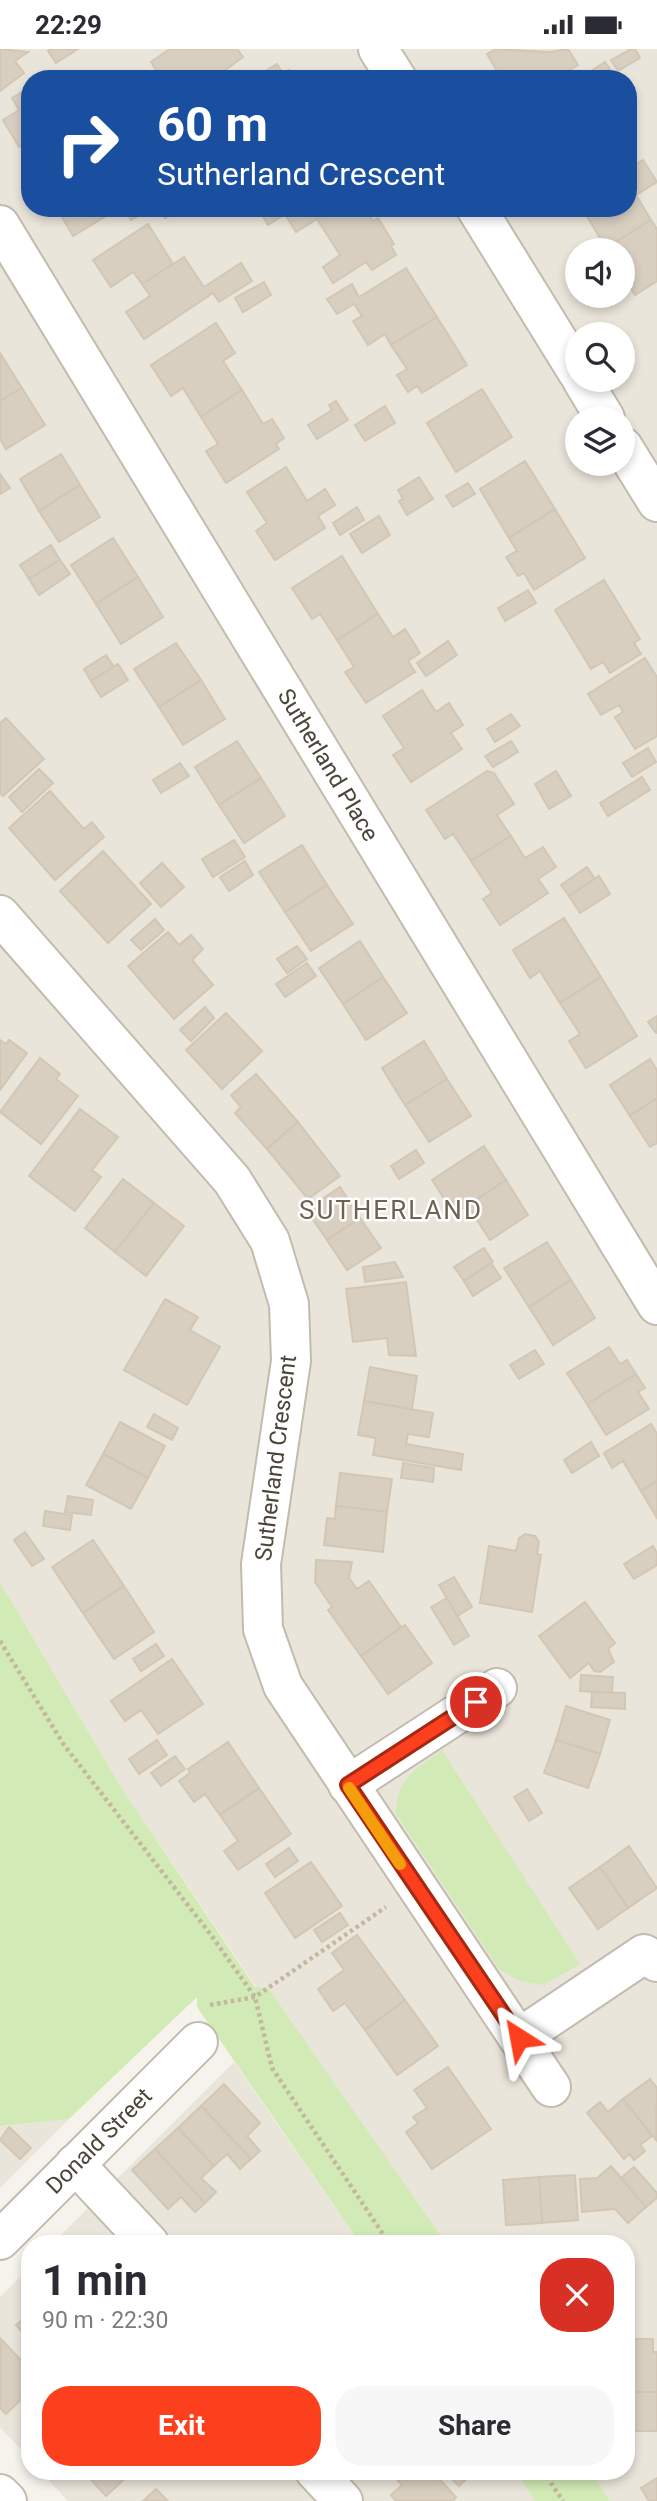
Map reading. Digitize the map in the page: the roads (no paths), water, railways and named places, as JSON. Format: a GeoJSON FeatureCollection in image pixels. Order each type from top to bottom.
{"type":"FeatureCollection","features":[{"type":"Feature","properties":{"kind":"street"},"geometry":{"type":"LineString","coordinates":[[378,49],[391,70]]}},
{"type":"Feature","properties":{"kind":"street"},"geometry":{"type":"LineString","coordinates":[[482,217],[565,352]]}},
{"type":"Feature","properties":{"kind":"street","name":"Sutherland Place"},"geometry":{"type":"LineString","coordinates":[[0,225],[657,1304]]}},
{"type":"Feature","properties":{"kind":"street"},"geometry":{"type":"LineString","coordinates":[[635,466],[657,502]]}},
{"type":"Feature","properties":{"kind":"street","name":"Sutherland Crescent"},"geometry":{"type":"LineString","coordinates":[[0,915],[232,1180],[270,1241],[289,1304],[291,1360],[261,1564],[263,1629],[283,1686],[551,2087]]}},
{"type":"Feature","properties":{"kind":"street"},"geometry":{"type":"LineString","coordinates":[[348,1785],[497,1688]]}},
{"type":"Feature","properties":{"kind":"street"},"geometry":{"type":"LineString","coordinates":[[519,2038],[644,1954],[657,1962]]}},
{"type":"Feature","properties":{"kind":"street","name":"Donald Street"},"geometry":{"type":"LineString","coordinates":[[0,2240],[75,2164],[197,2025]]}},
{"type":"Feature","properties":{"kind":"street"},"geometry":{"type":"LineString","coordinates":[[75,2164],[142,2235]]}},
{"type":"Feature","properties":{"kind":"street"},"geometry":{"type":"LineString","coordinates":[[323,2480],[342,2501]]}},
{"type":"Feature","properties":{"kind":"street"},"geometry":{"type":"LineString","coordinates":[[0,2494],[7,2501]]}},
{"type":"Feature","properties":{"kind":"district","name":"SUTHERLAND"},"geometry":{"type":"Point","coordinates":[391,1210]}}]}
